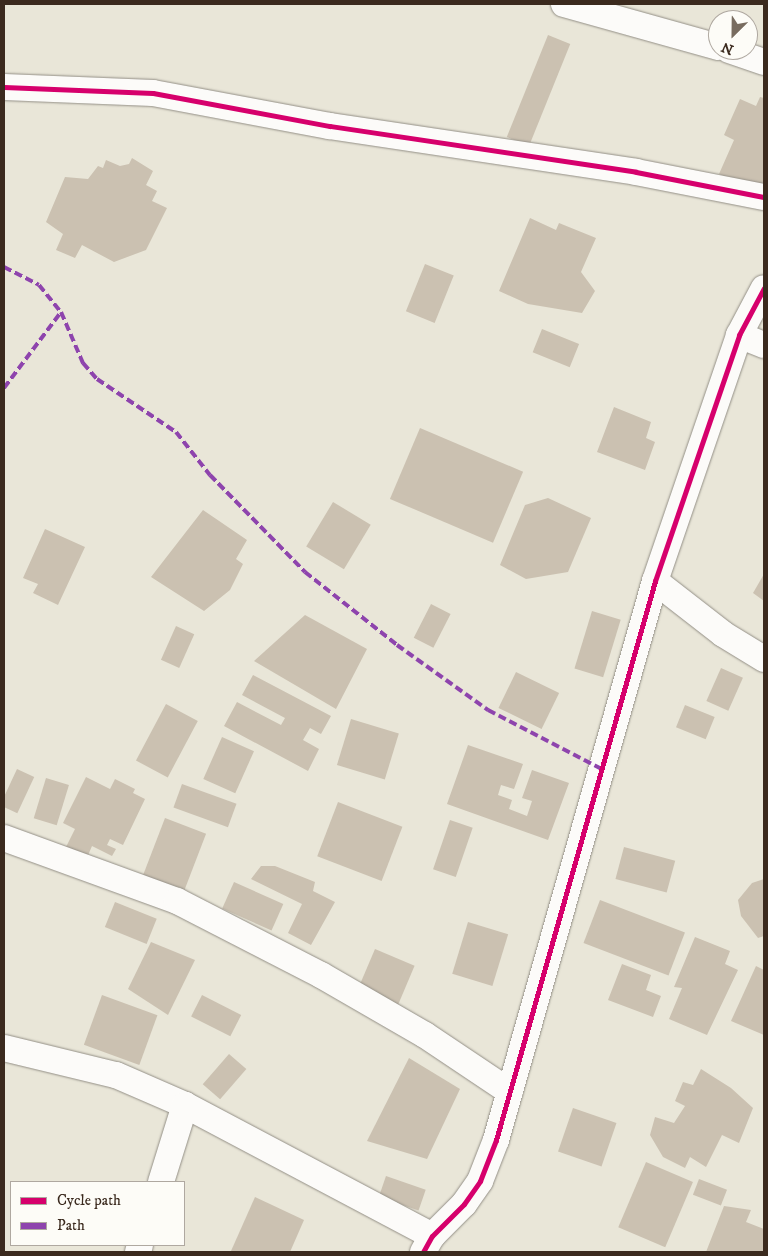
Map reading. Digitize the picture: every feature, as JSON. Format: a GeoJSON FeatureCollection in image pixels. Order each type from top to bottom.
{"type":"FeatureCollection","features":[{"type":"Feature","properties":{"kind":"street"},"geometry":{"type":"LineString","coordinates":[[564,4],[708,43]]}},
{"type":"Feature","properties":{"kind":"street"},"geometry":{"type":"LineString","coordinates":[[4,87],[153,93],[423,140],[636,172],[764,197]]}},
{"type":"Feature","properties":{"kind":"street"},"geometry":{"type":"LineString","coordinates":[[4,1048],[116,1075],[185,1105],[428,1244],[464,1204],[480,1182],[510,1092],[655,581],[739,335],[764,288]]}},
{"type":"Feature","properties":{"kind":"street"},"geometry":{"type":"LineString","coordinates":[[739,335],[764,345]]}},
{"type":"Feature","properties":{"kind":"street"},"geometry":{"type":"LineString","coordinates":[[655,581],[723,634],[764,659]]}},
{"type":"Feature","properties":{"kind":"street"},"geometry":{"type":"LineString","coordinates":[[4,838],[177,901],[321,975],[425,1035],[510,1092]]}},
{"type":"Feature","properties":{"kind":"street"},"geometry":{"type":"LineString","coordinates":[[161,1181],[185,1105]]}},
{"type":"Feature","properties":{"kind":"building"},"geometry":{"type":"Polygon","coordinates":[[[548,35],[570,44],[529,146],[507,137],[548,35]]]}},
{"type":"Feature","properties":{"kind":"building"},"geometry":{"type":"Polygon","coordinates":[[[760,97],[764,98],[764,182],[759,192],[719,174],[734,140],[724,135],[740,99],[756,106],[760,97]]]}},
{"type":"Feature","properties":{"kind":"building"},"geometry":{"type":"Polygon","coordinates":[[[132,158],[153,171],[146,185],[157,191],[152,201],[167,208],[146,250],[114,262],[82,245],[75,258],[56,250],[63,234],[46,222],[65,177],[88,179],[98,166],[103,168],[106,160],[120,166],[129,164],[132,158]]]}},
{"type":"Feature","properties":{"kind":"building"},"geometry":{"type":"Polygon","coordinates":[[[530,218],[556,230],[559,223],[596,238],[581,272],[595,291],[582,313],[528,304],[499,291],[530,218]]]}},
{"type":"Feature","properties":{"kind":"building"},"geometry":{"type":"Polygon","coordinates":[[[425,264],[454,276],[435,323],[406,311],[425,264]]]}},
{"type":"Feature","properties":{"kind":"building"},"geometry":{"type":"Polygon","coordinates":[[[542,329],[579,344],[570,367],[533,352],[542,329]]]}},
{"type":"Feature","properties":{"kind":"building"},"geometry":{"type":"Polygon","coordinates":[[[614,407],[651,422],[646,438],[655,442],[645,470],[597,452],[614,407]]]}},
{"type":"Feature","properties":{"kind":"building"},"geometry":{"type":"Polygon","coordinates":[[[420,428],[523,472],[493,543],[390,499],[420,428]]]}},
{"type":"Feature","properties":{"kind":"building"},"geometry":{"type":"Polygon","coordinates":[[[548,498],[591,518],[568,572],[526,579],[500,565],[525,505],[548,498]]]}},
{"type":"Feature","properties":{"kind":"building"},"geometry":{"type":"Polygon","coordinates":[[[333,502],[371,525],[344,569],[306,547],[333,502]]]}},
{"type":"Feature","properties":{"kind":"building"},"geometry":{"type":"Polygon","coordinates":[[[203,510],[247,540],[236,559],[243,564],[230,590],[204,611],[151,577],[203,510]]]}},
{"type":"Feature","properties":{"kind":"building"},"geometry":{"type":"Polygon","coordinates":[[[45,529],[85,547],[58,605],[33,593],[38,584],[23,578],[45,529]]]}},
{"type":"Feature","properties":{"kind":"building"},"geometry":{"type":"Polygon","coordinates":[[[764,574],[764,601],[753,593],[764,574]]]}},
{"type":"Feature","properties":{"kind":"building"},"geometry":{"type":"Polygon","coordinates":[[[431,604],[451,614],[433,648],[414,638],[431,604]]]}},
{"type":"Feature","properties":{"kind":"building"},"geometry":{"type":"Polygon","coordinates":[[[592,611],[621,620],[603,677],[574,668],[592,611]]]}},
{"type":"Feature","properties":{"kind":"building"},"geometry":{"type":"Polygon","coordinates":[[[305,615],[367,649],[336,709],[254,661],[305,615]]]}},
{"type":"Feature","properties":{"kind":"building"},"geometry":{"type":"Polygon","coordinates":[[[176,626],[194,634],[179,668],[161,660],[176,626]]]}},
{"type":"Feature","properties":{"kind":"building"},"geometry":{"type":"Polygon","coordinates":[[[721,668],[743,678],[728,711],[706,701],[721,668]]]}},
{"type":"Feature","properties":{"kind":"building"},"geometry":{"type":"Polygon","coordinates":[[[516,672],[559,693],[542,729],[498,708],[516,672]]]}},
{"type":"Feature","properties":{"kind":"building"},"geometry":{"type":"Polygon","coordinates":[[[253,675],[331,716],[321,734],[310,728],[303,740],[319,749],[308,771],[224,726],[237,702],[281,725],[285,718],[242,695],[253,675]]]}},
{"type":"Feature","properties":{"kind":"building"},"geometry":{"type":"Polygon","coordinates":[[[166,704],[198,721],[168,777],[136,761],[166,704]]]}},
{"type":"Feature","properties":{"kind":"building"},"geometry":{"type":"Polygon","coordinates":[[[685,705],[715,717],[706,739],[676,727],[685,705]]]}},
{"type":"Feature","properties":{"kind":"building"},"geometry":{"type":"Polygon","coordinates":[[[351,719],[399,734],[385,780],[337,765],[351,719]]]}},
{"type":"Feature","properties":{"kind":"building"},"geometry":{"type":"Polygon","coordinates":[[[222,737],[254,751],[235,793],[203,779],[222,737]]]}},
{"type":"Feature","properties":{"kind":"building"},"geometry":{"type":"Polygon","coordinates":[[[468,745],[523,764],[514,789],[501,785],[498,795],[512,800],[509,809],[527,816],[532,801],[522,798],[532,770],[569,783],[548,840],[447,804],[468,745]]]}},
{"type":"Feature","properties":{"kind":"building"},"geometry":{"type":"Polygon","coordinates":[[[17,769],[34,777],[17,813],[4,807],[4,797],[17,769]]]}},
{"type":"Feature","properties":{"kind":"building"},"geometry":{"type":"Polygon","coordinates":[[[86,777],[110,789],[115,779],[135,789],[133,793],[145,799],[123,845],[110,839],[107,845],[116,849],[112,856],[92,846],[86,860],[65,849],[75,829],[63,823],[86,777]]]}},
{"type":"Feature","properties":{"kind":"building"},"geometry":{"type":"Polygon","coordinates":[[[46,778],[69,785],[57,825],[34,818],[46,778]]]}},
{"type":"Feature","properties":{"kind":"building"},"geometry":{"type":"Polygon","coordinates":[[[182,784],[237,804],[228,827],[173,807],[182,784]]]}},
{"type":"Feature","properties":{"kind":"building"},"geometry":{"type":"Polygon","coordinates":[[[338,802],[402,827],[382,881],[317,856],[338,802]]]}},
{"type":"Feature","properties":{"kind":"building"},"geometry":{"type":"Polygon","coordinates":[[[165,818],[206,834],[183,894],[142,878],[165,818]]]}},
{"type":"Feature","properties":{"kind":"building"},"geometry":{"type":"Polygon","coordinates":[[[450,820],[473,828],[456,877],[433,869],[450,820]]]}},
{"type":"Feature","properties":{"kind":"building"},"geometry":{"type":"Polygon","coordinates":[[[624,847],[675,861],[667,893],[615,879],[624,847]]]}},
{"type":"Feature","properties":{"kind":"building"},"geometry":{"type":"Polygon","coordinates":[[[261,866],[275,866],[315,882],[313,891],[335,902],[311,945],[288,933],[302,904],[251,879],[261,866]]]}},
{"type":"Feature","properties":{"kind":"building"},"geometry":{"type":"Polygon","coordinates":[[[764,879],[764,936],[758,938],[741,916],[738,900],[752,883],[764,879]]]}},
{"type":"Feature","properties":{"kind":"building"},"geometry":{"type":"Polygon","coordinates":[[[234,882],[283,904],[272,930],[222,908],[234,882]]]}},
{"type":"Feature","properties":{"kind":"building"},"geometry":{"type":"Polygon","coordinates":[[[600,900],[685,933],[668,976],[584,943],[600,900]]]}},
{"type":"Feature","properties":{"kind":"building"},"geometry":{"type":"Polygon","coordinates":[[[115,902],[157,919],[147,944],[105,927],[115,902]]]}},
{"type":"Feature","properties":{"kind":"building"},"geometry":{"type":"Polygon","coordinates":[[[468,922],[508,934],[492,986],[452,974],[468,922]]]}},
{"type":"Feature","properties":{"kind":"building"},"geometry":{"type":"Polygon","coordinates":[[[695,937],[730,951],[725,964],[738,970],[707,1035],[669,1019],[682,988],[674,987],[695,937]]]}},
{"type":"Feature","properties":{"kind":"building"},"geometry":{"type":"Polygon","coordinates":[[[151,942],[195,960],[168,1015],[128,989],[151,942]]]}},
{"type":"Feature","properties":{"kind":"building"},"geometry":{"type":"Polygon","coordinates":[[[375,949],[415,966],[397,1008],[357,991],[375,949]]]}},
{"type":"Feature","properties":{"kind":"building"},"geometry":{"type":"Polygon","coordinates":[[[622,964],[651,975],[646,990],[661,996],[653,1017],[608,1000],[622,964]]]}},
{"type":"Feature","properties":{"kind":"building"},"geometry":{"type":"Polygon","coordinates":[[[756,966],[764,970],[764,1035],[731,1021],[756,966]]]}},
{"type":"Feature","properties":{"kind":"building"},"geometry":{"type":"Polygon","coordinates":[[[102,995],[157,1015],[139,1065],[84,1045],[102,995]]]}},
{"type":"Feature","properties":{"kind":"building"},"geometry":{"type":"Polygon","coordinates":[[[202,995],[241,1015],[230,1036],[191,1016],[202,995]]]}},
{"type":"Feature","properties":{"kind":"building"},"geometry":{"type":"Polygon","coordinates":[[[229,1054],[246,1069],[220,1099],[203,1084],[229,1054]]]}},
{"type":"Feature","properties":{"kind":"building"},"geometry":{"type":"Polygon","coordinates":[[[409,1058],[460,1089],[427,1159],[367,1141],[409,1058]]]}},
{"type":"Feature","properties":{"kind":"building"},"geometry":{"type":"Polygon","coordinates":[[[701,1069],[731,1088],[753,1108],[739,1143],[722,1135],[706,1167],[690,1157],[685,1168],[663,1157],[650,1135],[655,1117],[674,1123],[685,1106],[675,1101],[683,1082],[693,1085],[701,1069]]]}},
{"type":"Feature","properties":{"kind":"building"},"geometry":{"type":"Polygon","coordinates":[[[573,1108],[616,1123],[602,1166],[558,1151],[573,1108]]]}},
{"type":"Feature","properties":{"kind":"building"},"geometry":{"type":"Polygon","coordinates":[[[646,1162],[693,1182],[665,1247],[618,1227],[646,1162]]]}},
{"type":"Feature","properties":{"kind":"building"},"geometry":{"type":"Polygon","coordinates":[[[386,1176],[426,1190],[419,1210],[379,1197],[386,1176]]]}},
{"type":"Feature","properties":{"kind":"building"},"geometry":{"type":"Polygon","coordinates":[[[699,1179],[727,1190],[721,1206],[693,1195],[699,1179]]]}},
{"type":"Feature","properties":{"kind":"building"},"geometry":{"type":"Polygon","coordinates":[[[255,1197],[304,1220],[290,1252],[231,1251],[255,1197]]]}},
{"type":"Feature","properties":{"kind":"building"},"geometry":{"type":"Polygon","coordinates":[[[724,1206],[751,1210],[746,1222],[764,1229],[764,1252],[706,1252],[724,1206]]]}},
{"type":"Feature","properties":{"kind":"marked path"},"geometry":{"type":"LineString","coordinates":[[4,267],[39,285],[61,312],[83,363],[97,379],[176,432],[210,475],[305,572],[397,645],[488,710],[602,769]]}},
{"type":"Feature","properties":{"kind":"marked path"},"geometry":{"type":"LineString","coordinates":[[4,388],[61,312]]}},
{"type":"Feature","properties":{"kind":"cycle path"},"geometry":{"type":"LineString","coordinates":[[4,87],[153,93],[330,126],[636,172],[764,197]]}},
{"type":"Feature","properties":{"kind":"cycle path"},"geometry":{"type":"LineString","coordinates":[[423,1252],[432,1236],[464,1204],[480,1181],[496,1140],[655,581],[739,335],[764,288]]}}]}
